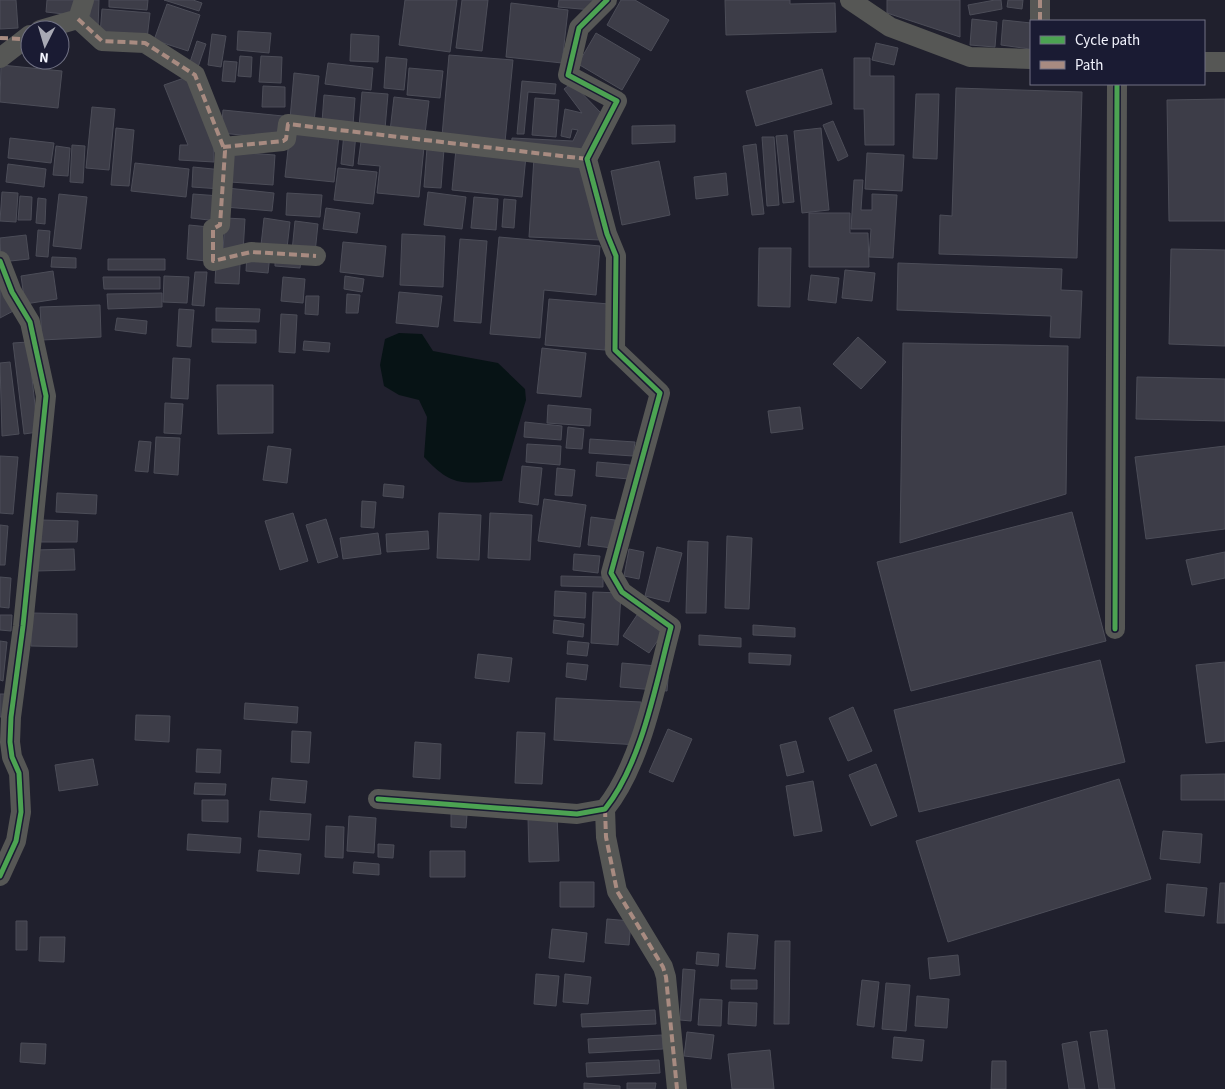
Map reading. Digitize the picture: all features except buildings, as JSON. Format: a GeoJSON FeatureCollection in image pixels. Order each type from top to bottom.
{"type":"FeatureCollection","features":[{"type":"Feature","properties":{"kind":"street"},"geometry":{"type":"LineString","coordinates":[[378,799],[577,814],[605,809],[618,793],[645,726],[671,627],[622,592],[611,573],[660,393],[615,350],[616,256],[606,234],[587,159],[617,101],[568,75],[579,28],[607,0]]}},
{"type":"Feature","properties":{"kind":"street"},"geometry":{"type":"LineString","coordinates":[[850,0],[890,27],[970,57],[1030,59]]}},
{"type":"Feature","properties":{"kind":"street"},"geometry":{"type":"LineString","coordinates":[[1040,0],[1040,20]]}},
{"type":"Feature","properties":{"kind":"street"},"geometry":{"type":"LineString","coordinates":[[60,20],[81,9],[102,41],[146,43],[195,75],[223,147],[220,225],[213,229],[213,261],[251,252],[316,256]]}},
{"type":"Feature","properties":{"kind":"street"},"geometry":{"type":"LineString","coordinates":[[0,38],[20,37]]}},
{"type":"Feature","properties":{"kind":"street"},"geometry":{"type":"LineString","coordinates":[[0,58],[20,42]]}},
{"type":"Feature","properties":{"kind":"street"},"geometry":{"type":"LineString","coordinates":[[1205,62],[1225,62]]}},
{"type":"Feature","properties":{"kind":"street"},"geometry":{"type":"LineString","coordinates":[[1115,629],[1117,85]]}},
{"type":"Feature","properties":{"kind":"street"},"geometry":{"type":"LineString","coordinates":[[223,147],[282,141],[286,139],[288,124],[587,159]]}},
{"type":"Feature","properties":{"kind":"street"},"geometry":{"type":"LineString","coordinates":[[0,261],[12,292],[30,322],[46,396],[23,626],[11,717],[10,742],[12,757],[19,773],[21,812],[16,840],[0,876]]}},
{"type":"Feature","properties":{"kind":"street"},"geometry":{"type":"LineString","coordinates":[[605,809],[606,836],[617,891],[663,967],[666,977],[677,1089]]}},
{"type":"Feature","properties":{"kind":"shaded area"},"geometry":{"type":"Polygon","coordinates":[[[399,333],[422,334],[433,351],[498,363],[525,389],[526,400],[502,481],[467,482],[451,479],[424,457],[427,417],[419,400],[399,395],[384,386],[380,365],[385,339],[399,333]]]}},
{"type":"Feature","properties":{"kind":"marked path"},"geometry":{"type":"LineString","coordinates":[[1040,0],[1040,20]]}},
{"type":"Feature","properties":{"kind":"marked path"},"geometry":{"type":"LineString","coordinates":[[78,19],[102,41],[145,43],[195,75],[225,151],[220,225],[213,229],[213,261],[251,252],[316,256]]}},
{"type":"Feature","properties":{"kind":"marked path"},"geometry":{"type":"LineString","coordinates":[[0,38],[20,39]]}},
{"type":"Feature","properties":{"kind":"marked path"},"geometry":{"type":"LineString","coordinates":[[223,147],[283,141],[286,139],[288,124],[587,159]]}},
{"type":"Feature","properties":{"kind":"marked path"},"geometry":{"type":"LineString","coordinates":[[605,809],[606,837],[617,891],[663,967],[666,977],[677,1089]]}},
{"type":"Feature","properties":{"kind":"cycle path"},"geometry":{"type":"LineString","coordinates":[[378,799],[577,814],[605,809],[629,769],[646,722],[671,627],[622,592],[611,573],[660,393],[615,350],[616,256],[607,234],[587,159],[617,101],[568,75],[579,28],[607,0]]}},
{"type":"Feature","properties":{"kind":"cycle path"},"geometry":{"type":"LineString","coordinates":[[1115,629],[1117,85]]}},
{"type":"Feature","properties":{"kind":"cycle path"},"geometry":{"type":"LineString","coordinates":[[0,261],[12,292],[30,322],[46,396],[23,626],[11,717],[10,742],[12,757],[19,773],[21,812],[16,841],[0,876]]}}]}
